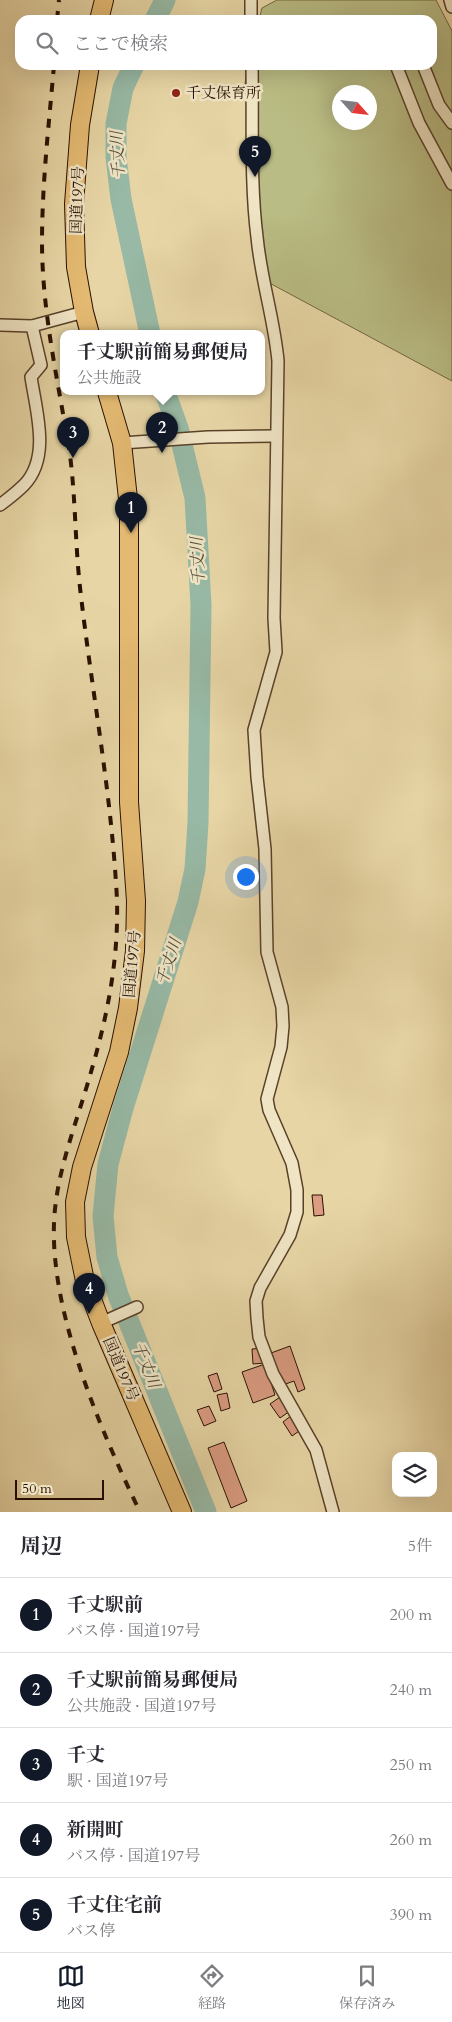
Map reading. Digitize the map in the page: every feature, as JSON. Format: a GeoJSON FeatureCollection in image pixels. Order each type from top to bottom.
{"type":"FeatureCollection","features":[{"type":"Feature","properties":{"kind":"highway"},"geometry":{"type":"LineString","coordinates":[[101,15],[104,0]]}},
{"type":"Feature","properties":{"kind":"highway","name":"国道197号"},"geometry":{"type":"LineString","coordinates":[[89,70],[80,125],[74,204],[76,267],[89,330]]}},
{"type":"Feature","properties":{"kind":"highway","name":"国道197号"},"geometry":{"type":"LineString","coordinates":[[108,395],[122,443],[128,508],[128,802],[136,901],[135,951],[128,1008],[119,1052],[82,1167],[75,1202],[76,1236],[85,1281],[106,1321],[182,1512]]}},
{"type":"Feature","properties":{"kind":"street"},"geometry":{"type":"LineString","coordinates":[[251,0],[252,15]]}},
{"type":"Feature","properties":{"kind":"street"},"geometry":{"type":"LineString","coordinates":[[450,0],[452,7]]}},
{"type":"Feature","properties":{"kind":"street"},"geometry":{"type":"LineString","coordinates":[[252,70],[256,234],[262,275],[270,305],[278,361],[274,618],[276,652],[254,730],[254,747],[265,849],[267,952],[282,1006],[283,1026],[281,1047],[267,1100],[268,1110],[292,1163],[297,1190],[297,1212],[290,1235],[260,1288],[256,1301],[259,1337],[273,1374],[316,1450],[334,1512]]}},
{"type":"Feature","properties":{"kind":"street"},"geometry":{"type":"LineString","coordinates":[[398,70],[419,123],[452,184]]}},
{"type":"Feature","properties":{"kind":"street"},"geometry":{"type":"LineString","coordinates":[[425,70],[440,105],[452,123]]}},
{"type":"Feature","properties":{"kind":"street"},"geometry":{"type":"LineString","coordinates":[[0,325],[32,326],[84,312]]}},
{"type":"Feature","properties":{"kind":"street"},"geometry":{"type":"LineString","coordinates":[[0,505],[25,484],[40,458],[39,428],[31,377],[41,365],[32,326]]}},
{"type":"Feature","properties":{"kind":"street"},"geometry":{"type":"LineString","coordinates":[[122,443],[208,437],[276,436]]}},
{"type":"Feature","properties":{"kind":"street"},"geometry":{"type":"LineString","coordinates":[[106,1321],[137,1307]]}},
{"type":"Feature","properties":{"kind":"green space"},"geometry":{"type":"Polygon","coordinates":[[[277,0],[436,0],[452,31],[452,381],[262,279],[245,83],[248,70],[437,70],[437,15],[260,15],[262,8],[277,0]]]}},
{"type":"Feature","properties":{"kind":"building"},"geometry":{"type":"Polygon","coordinates":[[[312,1195],[322,1195],[324,1215],[314,1216],[312,1195]]]}},
{"type":"Feature","properties":{"kind":"building"},"geometry":{"type":"Polygon","coordinates":[[[290,1346],[305,1389],[298,1392],[294,1381],[283,1385],[271,1353],[290,1346]]]}},
{"type":"Feature","properties":{"kind":"building"},"geometry":{"type":"Polygon","coordinates":[[[264,1348],[265,1363],[253,1364],[252,1349],[264,1348]]]}},
{"type":"Feature","properties":{"kind":"building"},"geometry":{"type":"Polygon","coordinates":[[[265,1364],[275,1395],[253,1403],[242,1372],[265,1364]]]}},
{"type":"Feature","properties":{"kind":"building"},"geometry":{"type":"Polygon","coordinates":[[[217,1373],[222,1389],[214,1392],[208,1376],[217,1373]]]}},
{"type":"Feature","properties":{"kind":"building"},"geometry":{"type":"Polygon","coordinates":[[[227,1393],[230,1408],[221,1411],[217,1395],[227,1393]]]}},
{"type":"Feature","properties":{"kind":"building"},"geometry":{"type":"Polygon","coordinates":[[[280,1397],[290,1411],[280,1418],[270,1404],[280,1397]]]}},
{"type":"Feature","properties":{"kind":"building"},"geometry":{"type":"Polygon","coordinates":[[[209,1406],[216,1421],[204,1426],[197,1410],[209,1406]]]}},
{"type":"Feature","properties":{"kind":"building"},"geometry":{"type":"Polygon","coordinates":[[[292,1415],[302,1429],[292,1436],[283,1422],[292,1415]]]}},
{"type":"Feature","properties":{"kind":"building"},"geometry":{"type":"Polygon","coordinates":[[[224,1442],[247,1501],[231,1508],[208,1448],[224,1442]]]}},
{"type":"Feature","properties":{"kind":"waterway","name":"千丈川"},"geometry":{"type":"LineString","coordinates":[[158,15],[165,0]]}},
{"type":"Feature","properties":{"kind":"waterway","name":"千丈川"},"geometry":{"type":"LineString","coordinates":[[132,70],[123,88],[116,124],[116,157],[121,199],[149,330]]}},
{"type":"Feature","properties":{"kind":"waterway","name":"千丈川"},"geometry":{"type":"LineString","coordinates":[[166,395],[178,428],[195,498],[201,605],[198,823],[195,869],[188,902],[123,1108],[108,1164],[103,1216],[107,1257],[118,1295],[206,1512]]}},
{"type":"Feature","properties":{"kind":"railway"},"geometry":{"type":"LineString","coordinates":[[58,15],[59,0]]}},
{"type":"Feature","properties":{"kind":"railway"},"geometry":{"type":"LineString","coordinates":[[54,70],[43,198],[42,242],[45,296],[70,455],[79,578],[110,811],[117,907],[115,955],[108,1002],[97,1049],[62,1168],[56,1201],[54,1238],[57,1278],[77,1360],[108,1441],[140,1512]]}},
{"type":"Feature","properties":{"kind":"place","name":"千丈保育所"},"geometry":{"type":"Point","coordinates":[176,93]}},
{"type":"Feature","properties":{"kind":"place","name":"千丈住宅前"},"geometry":{"type":"Point","coordinates":[255,177]}},
{"type":"Feature","properties":{"kind":"place","name":"千丈駅前簡易郵便局"},"geometry":{"type":"Point","coordinates":[162,453]}},
{"type":"Feature","properties":{"kind":"place","name":"千丈"},"geometry":{"type":"Point","coordinates":[73,458]}},
{"type":"Feature","properties":{"kind":"place","name":"千丈駅前"},"geometry":{"type":"Point","coordinates":[131,533]}},
{"type":"Feature","properties":{"kind":"place","name":"新開町"},"geometry":{"type":"Point","coordinates":[89,1314]}}]}
